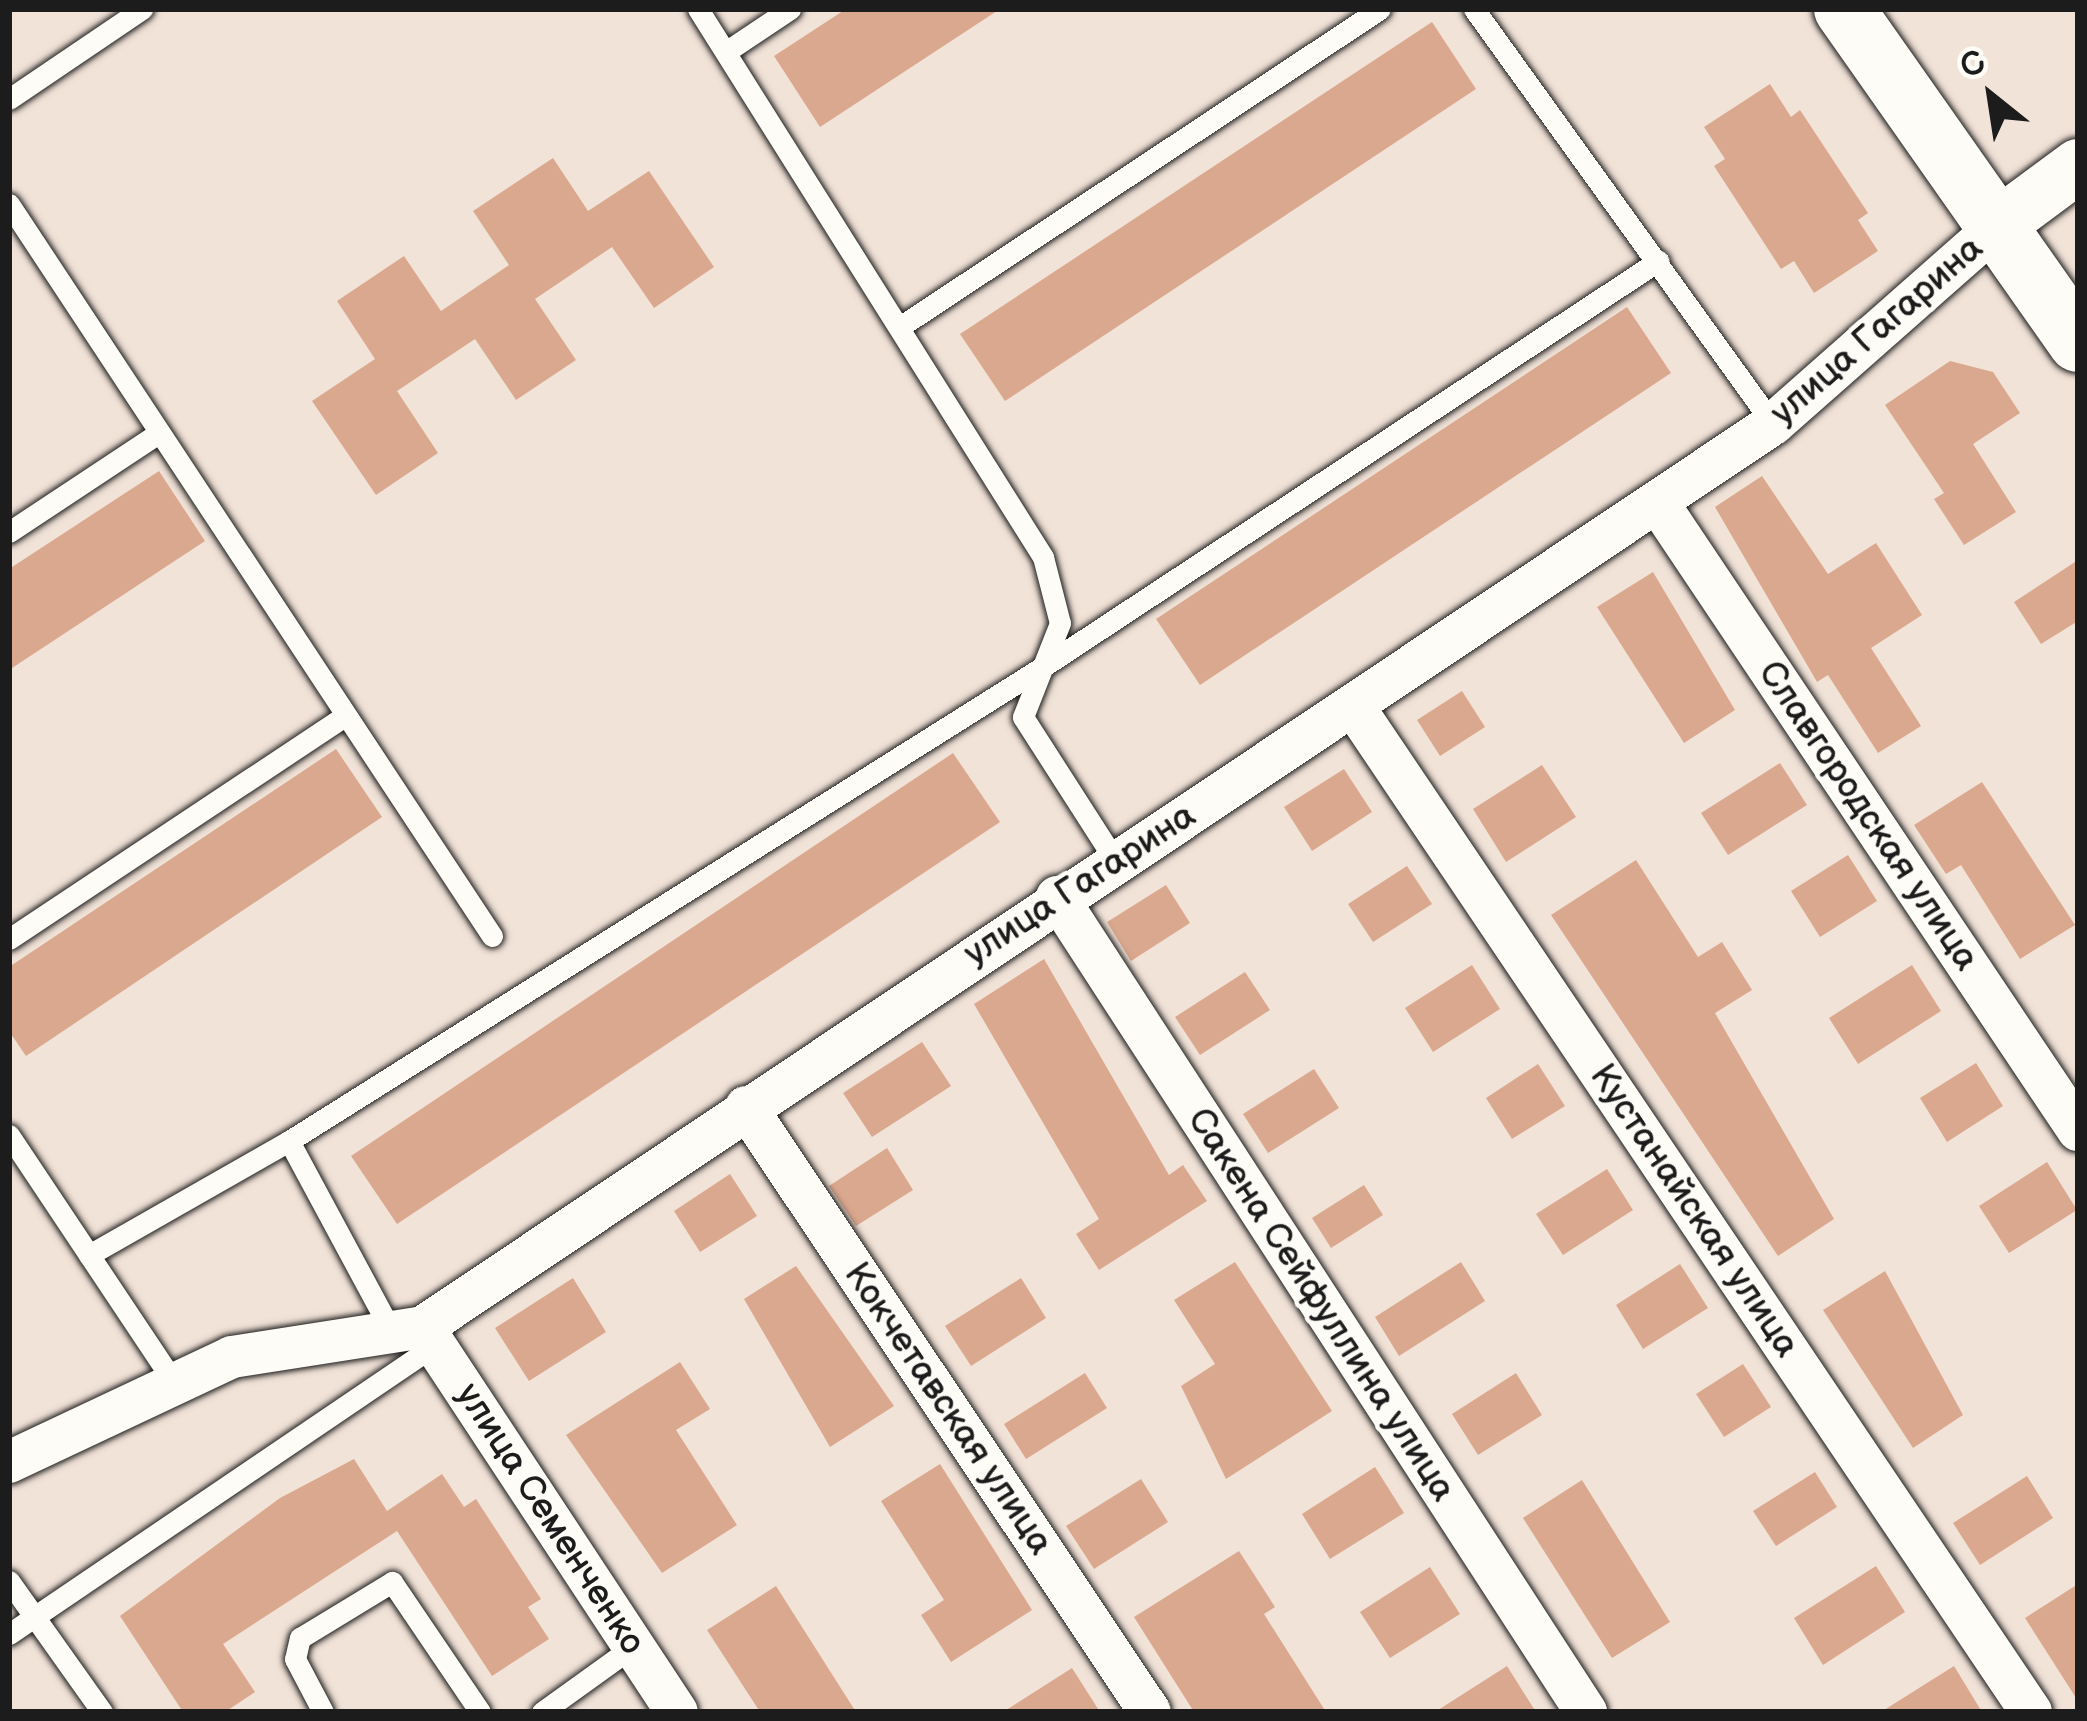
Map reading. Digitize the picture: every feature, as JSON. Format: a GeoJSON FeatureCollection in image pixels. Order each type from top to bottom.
{"type":"FeatureCollection","features":[{"type":"Feature","properties":{"kind":"main road"},"geometry":{"type":"LineString","coordinates":[[1844,9],[2001,223],[2078,342]]}},
{"type":"Feature","properties":{"kind":"street","name":"улица Гагарина"},"geometry":{"type":"LineString","coordinates":[[9,1462],[171,1378],[415,1333],[1057,897],[1356,710],[1773,424],[2001,223],[2078,166]]}},
{"type":"Feature","properties":{"kind":"street","name":"Славгородская улица"},"geometry":{"type":"LineString","coordinates":[[1658,502],[2078,1130]]}},
{"type":"Feature","properties":{"kind":"street","name":"Кустанайская улица"},"geometry":{"type":"LineString","coordinates":[[1356,710],[2031,1712]]}},
{"type":"Feature","properties":{"kind":"street","name":"Сакена Сейфуллина улица"},"geometry":{"type":"LineString","coordinates":[[1057,897],[1586,1712]]}},
{"type":"Feature","properties":{"kind":"street","name":"Кокчетавская улица"},"geometry":{"type":"LineString","coordinates":[[746,1107],[1150,1712]]}},
{"type":"Feature","properties":{"kind":"street","name":"улица Семенченко"},"geometry":{"type":"LineString","coordinates":[[415,1333],[677,1712]]}},
{"type":"Feature","properties":{"kind":"lane"},"geometry":{"type":"LineString","coordinates":[[9,99],[142,9]]}},
{"type":"Feature","properties":{"kind":"lane"},"geometry":{"type":"LineString","coordinates":[[698,9],[1043,557],[1060,623],[1023,717],[1114,860]]}},
{"type":"Feature","properties":{"kind":"lane"},"geometry":{"type":"LineString","coordinates":[[727,51],[790,9]]}},
{"type":"Feature","properties":{"kind":"lane"},"geometry":{"type":"LineString","coordinates":[[901,326],[1380,9]]}},
{"type":"Feature","properties":{"kind":"lane"},"geometry":{"type":"LineString","coordinates":[[1474,9],[1773,424]]}},
{"type":"Feature","properties":{"kind":"lane"},"geometry":{"type":"LineString","coordinates":[[9,204],[492,936]]}},
{"type":"Feature","properties":{"kind":"lane"},"geometry":{"type":"LineString","coordinates":[[89,1255],[290,1141],[1044,666],[1658,261]]}},
{"type":"Feature","properties":{"kind":"lane"},"geometry":{"type":"LineString","coordinates":[[9,532],[157,434]]}},
{"type":"Feature","properties":{"kind":"lane"},"geometry":{"type":"LineString","coordinates":[[9,939],[345,716]]}},
{"type":"Feature","properties":{"kind":"lane"},"geometry":{"type":"LineString","coordinates":[[9,1135],[171,1378]]}},
{"type":"Feature","properties":{"kind":"lane"},"geometry":{"type":"LineString","coordinates":[[9,1634],[415,1333],[290,1141]]}},
{"type":"Feature","properties":{"kind":"lane"},"geometry":{"type":"LineString","coordinates":[[9,1581],[102,1712]]}},
{"type":"Feature","properties":{"kind":"lane"},"geometry":{"type":"LineString","coordinates":[[322,1712],[295,1660],[300,1638],[392,1582],[480,1712]]}},
{"type":"Feature","properties":{"kind":"lane"},"geometry":{"type":"LineString","coordinates":[[542,1712],[634,1646]]}},
{"type":"Feature","properties":{"kind":"building"},"geometry":{"type":"Polygon","coordinates":[[[846,9],[1000,9],[820,127],[774,56],[846,9]]]}},
{"type":"Feature","properties":{"kind":"building"},"geometry":{"type":"Polygon","coordinates":[[[1432,22],[1476,89],[1005,401],[960,334],[1432,22]]]}},
{"type":"Feature","properties":{"kind":"building"},"geometry":{"type":"Polygon","coordinates":[[[1770,84],[1791,117],[1800,110],[1868,213],[1858,220],[1878,251],[1814,293],[1794,261],[1781,269],[1714,166],[1725,159],[1704,127],[1770,84]]]}},
{"type":"Feature","properties":{"kind":"building"},"geometry":{"type":"Polygon","coordinates":[[[553,158],[588,211],[649,171],[714,267],[654,308],[612,247],[535,299],[576,360],[516,400],[475,339],[397,391],[438,453],[376,495],[312,401],[375,359],[337,301],[404,256],[441,311],[509,265],[473,211],[553,158]]]}},
{"type":"Feature","properties":{"kind":"building"},"geometry":{"type":"Polygon","coordinates":[[[1627,307],[1671,373],[1200,685],[1156,619],[1627,307]]]}},
{"type":"Feature","properties":{"kind":"building"},"geometry":{"type":"Polygon","coordinates":[[[1950,361],[1993,372],[2020,413],[1973,444],[2016,512],[1964,545],[1934,499],[1944,493],[1885,405],[1950,361]]]}},
{"type":"Feature","properties":{"kind":"building"},"geometry":{"type":"Polygon","coordinates":[[[159,471],[205,541],[9,670],[9,569],[159,471]]]}},
{"type":"Feature","properties":{"kind":"building"},"geometry":{"type":"Polygon","coordinates":[[[1762,476],[1828,574],[1876,543],[1922,615],[1871,648],[1921,726],[1878,753],[1828,675],[1817,682],[1715,507],[1762,476]]]}},
{"type":"Feature","properties":{"kind":"building"},"geometry":{"type":"Polygon","coordinates":[[[2078,560],[2078,621],[2041,644],[2014,602],[2078,560]]]}},
{"type":"Feature","properties":{"kind":"building"},"geometry":{"type":"Polygon","coordinates":[[[1653,572],[1735,710],[1684,743],[1597,607],[1653,572]]]}},
{"type":"Feature","properties":{"kind":"building"},"geometry":{"type":"Polygon","coordinates":[[[1462,691],[1485,727],[1440,756],[1417,720],[1462,691]]]}},
{"type":"Feature","properties":{"kind":"building"},"geometry":{"type":"Polygon","coordinates":[[[336,749],[382,817],[26,1056],[9,1031],[9,967],[336,749]]]}},
{"type":"Feature","properties":{"kind":"building"},"geometry":{"type":"Polygon","coordinates":[[[953,753],[1000,822],[397,1224],[351,1156],[953,753]]]}},
{"type":"Feature","properties":{"kind":"building"},"geometry":{"type":"Polygon","coordinates":[[[1780,763],[1807,805],[1728,855],[1701,813],[1780,763]]]}},
{"type":"Feature","properties":{"kind":"building"},"geometry":{"type":"Polygon","coordinates":[[[1542,765],[1576,817],[1506,862],[1473,809],[1542,765]]]}},
{"type":"Feature","properties":{"kind":"building"},"geometry":{"type":"Polygon","coordinates":[[[1344,769],[1372,812],[1312,851],[1284,807],[1344,769]]]}},
{"type":"Feature","properties":{"kind":"building"},"geometry":{"type":"Polygon","coordinates":[[[1982,782],[2075,925],[2020,959],[1961,865],[1946,874],[1914,825],[1982,782]]]}},
{"type":"Feature","properties":{"kind":"building"},"geometry":{"type":"Polygon","coordinates":[[[1848,855],[1877,901],[1820,937],[1791,891],[1848,855]]]}},
{"type":"Feature","properties":{"kind":"building"},"geometry":{"type":"Polygon","coordinates":[[[1636,860],[1698,957],[1722,942],[1752,990],[1715,1013],[1834,1219],[1778,1256],[1551,915],[1636,860]]]}},
{"type":"Feature","properties":{"kind":"building"},"geometry":{"type":"Polygon","coordinates":[[[1407,866],[1432,904],[1373,942],[1348,904],[1407,866]]]}},
{"type":"Feature","properties":{"kind":"building"},"geometry":{"type":"Polygon","coordinates":[[[1166,885],[1190,923],[1131,961],[1107,922],[1166,885]]]}},
{"type":"Feature","properties":{"kind":"building"},"geometry":{"type":"Polygon","coordinates":[[[1044,959],[1169,1175],[1183,1165],[1207,1201],[1099,1270],[1076,1234],[1099,1219],[974,1004],[1044,959]]]}},
{"type":"Feature","properties":{"kind":"building"},"geometry":{"type":"Polygon","coordinates":[[[1472,965],[1500,1009],[1433,1052],[1405,1008],[1472,965]]]}},
{"type":"Feature","properties":{"kind":"building"},"geometry":{"type":"Polygon","coordinates":[[[1912,965],[1941,1011],[1858,1064],[1829,1018],[1912,965]]]}},
{"type":"Feature","properties":{"kind":"building"},"geometry":{"type":"Polygon","coordinates":[[[1245,972],[1270,1010],[1200,1055],[1175,1017],[1245,972]]]}},
{"type":"Feature","properties":{"kind":"building"},"geometry":{"type":"Polygon","coordinates":[[[922,1042],[951,1086],[872,1137],[843,1093],[922,1042]]]}},
{"type":"Feature","properties":{"kind":"building"},"geometry":{"type":"Polygon","coordinates":[[[1976,1063],[2003,1106],[1947,1142],[1920,1098],[1976,1063]]]}},
{"type":"Feature","properties":{"kind":"building"},"geometry":{"type":"Polygon","coordinates":[[[1538,1064],[1565,1106],[1512,1139],[1486,1098],[1538,1064]]]}},
{"type":"Feature","properties":{"kind":"building"},"geometry":{"type":"Polygon","coordinates":[[[1314,1069],[1339,1108],[1268,1153],[1243,1114],[1314,1069]]]}},
{"type":"Feature","properties":{"kind":"building"},"geometry":{"type":"Polygon","coordinates":[[[887,1148],[913,1190],[856,1226],[829,1186],[887,1148]]]}},
{"type":"Feature","properties":{"kind":"building"},"geometry":{"type":"Polygon","coordinates":[[[2047,1162],[2077,1210],[2009,1253],[1979,1206],[2047,1162]]]}},
{"type":"Feature","properties":{"kind":"building"},"geometry":{"type":"Polygon","coordinates":[[[1607,1169],[1633,1210],[1563,1255],[1536,1214],[1607,1169]]]}},
{"type":"Feature","properties":{"kind":"building"},"geometry":{"type":"Polygon","coordinates":[[[730,1174],[757,1216],[700,1252],[674,1211],[730,1174]]]}},
{"type":"Feature","properties":{"kind":"building"},"geometry":{"type":"Polygon","coordinates":[[[1364,1185],[1383,1215],[1331,1248],[1312,1218],[1364,1185]]]}},
{"type":"Feature","properties":{"kind":"building"},"geometry":{"type":"Polygon","coordinates":[[[1235,1262],[1332,1411],[1226,1479],[1181,1386],[1215,1364],[1174,1300],[1235,1262]]]}},
{"type":"Feature","properties":{"kind":"building"},"geometry":{"type":"Polygon","coordinates":[[[1461,1262],[1485,1301],[1399,1356],[1375,1317],[1461,1262]]]}},
{"type":"Feature","properties":{"kind":"building"},"geometry":{"type":"Polygon","coordinates":[[[1680,1264],[1708,1308],[1643,1349],[1616,1305],[1680,1264]]]}},
{"type":"Feature","properties":{"kind":"building"},"geometry":{"type":"Polygon","coordinates":[[[796,1266],[894,1406],[830,1447],[744,1299],[796,1266]]]}},
{"type":"Feature","properties":{"kind":"building"},"geometry":{"type":"Polygon","coordinates":[[[1885,1271],[1963,1415],[1913,1448],[1823,1310],[1885,1271]]]}},
{"type":"Feature","properties":{"kind":"building"},"geometry":{"type":"Polygon","coordinates":[[[573,1278],[606,1332],[529,1381],[495,1328],[573,1278]]]}},
{"type":"Feature","properties":{"kind":"building"},"geometry":{"type":"Polygon","coordinates":[[[1021,1278],[1046,1318],[971,1366],[945,1326],[1021,1278]]]}},
{"type":"Feature","properties":{"kind":"building"},"geometry":{"type":"Polygon","coordinates":[[[680,1362],[710,1409],[676,1430],[737,1525],[662,1573],[566,1435],[680,1362]]]}},
{"type":"Feature","properties":{"kind":"building"},"geometry":{"type":"Polygon","coordinates":[[[1743,1364],[1771,1407],[1724,1437],[1696,1394],[1743,1364]]]}},
{"type":"Feature","properties":{"kind":"building"},"geometry":{"type":"Polygon","coordinates":[[[1085,1373],[1107,1408],[1026,1459],[1004,1424],[1085,1373]]]}},
{"type":"Feature","properties":{"kind":"building"},"geometry":{"type":"Polygon","coordinates":[[[1516,1373],[1542,1415],[1478,1455],[1452,1414],[1516,1373]]]}},
{"type":"Feature","properties":{"kind":"building"},"geometry":{"type":"Polygon","coordinates":[[[354,1459],[387,1511],[442,1474],[464,1507],[476,1499],[541,1599],[528,1607],[549,1639],[492,1676],[397,1531],[223,1644],[255,1692],[225,1712],[183,1712],[120,1616],[280,1498],[354,1459]]]}},
{"type":"Feature","properties":{"kind":"building"},"geometry":{"type":"Polygon","coordinates":[[[940,1464],[1032,1610],[951,1662],[921,1615],[944,1600],[881,1501],[940,1464]]]}},
{"type":"Feature","properties":{"kind":"building"},"geometry":{"type":"Polygon","coordinates":[[[1375,1467],[1404,1513],[1330,1559],[1302,1514],[1375,1467]]]}},
{"type":"Feature","properties":{"kind":"building"},"geometry":{"type":"Polygon","coordinates":[[[1815,1472],[1837,1507],[1776,1546],[1753,1511],[1815,1472]]]}},
{"type":"Feature","properties":{"kind":"building"},"geometry":{"type":"Polygon","coordinates":[[[2027,1476],[2053,1518],[1980,1565],[1953,1523],[2027,1476]]]}},
{"type":"Feature","properties":{"kind":"building"},"geometry":{"type":"Polygon","coordinates":[[[1141,1479],[1168,1522],[1094,1569],[1066,1526],[1141,1479]]]}},
{"type":"Feature","properties":{"kind":"building"},"geometry":{"type":"Polygon","coordinates":[[[1582,1480],[1670,1622],[1612,1658],[1523,1518],[1582,1480]]]}},
{"type":"Feature","properties":{"kind":"building"},"geometry":{"type":"Polygon","coordinates":[[[1239,1551],[1275,1607],[1264,1614],[1326,1712],[1194,1712],[1134,1617],[1239,1551]]]}},
{"type":"Feature","properties":{"kind":"building"},"geometry":{"type":"Polygon","coordinates":[[[1876,1566],[1905,1612],[1823,1665],[1794,1618],[1876,1566]]]}},
{"type":"Feature","properties":{"kind":"building"},"geometry":{"type":"Polygon","coordinates":[[[1430,1567],[1460,1614],[1390,1658],[1360,1612],[1430,1567]]]}},
{"type":"Feature","properties":{"kind":"building"},"geometry":{"type":"Polygon","coordinates":[[[2078,1584],[2078,1701],[2025,1618],[2078,1584]]]}},
{"type":"Feature","properties":{"kind":"building"},"geometry":{"type":"Polygon","coordinates":[[[776,1586],[856,1712],[760,1712],[707,1630],[776,1586]]]}},
{"type":"Feature","properties":{"kind":"building"},"geometry":{"type":"Polygon","coordinates":[[[1507,1666],[1536,1712],[1435,1712],[1507,1666]]]}},
{"type":"Feature","properties":{"kind":"building"},"geometry":{"type":"Polygon","coordinates":[[[1954,1666],[1982,1712],[1881,1712],[1954,1666]]]}},
{"type":"Feature","properties":{"kind":"building"},"geometry":{"type":"Polygon","coordinates":[[[1072,1668],[1100,1712],[1003,1712],[1072,1668]]]}}]}
